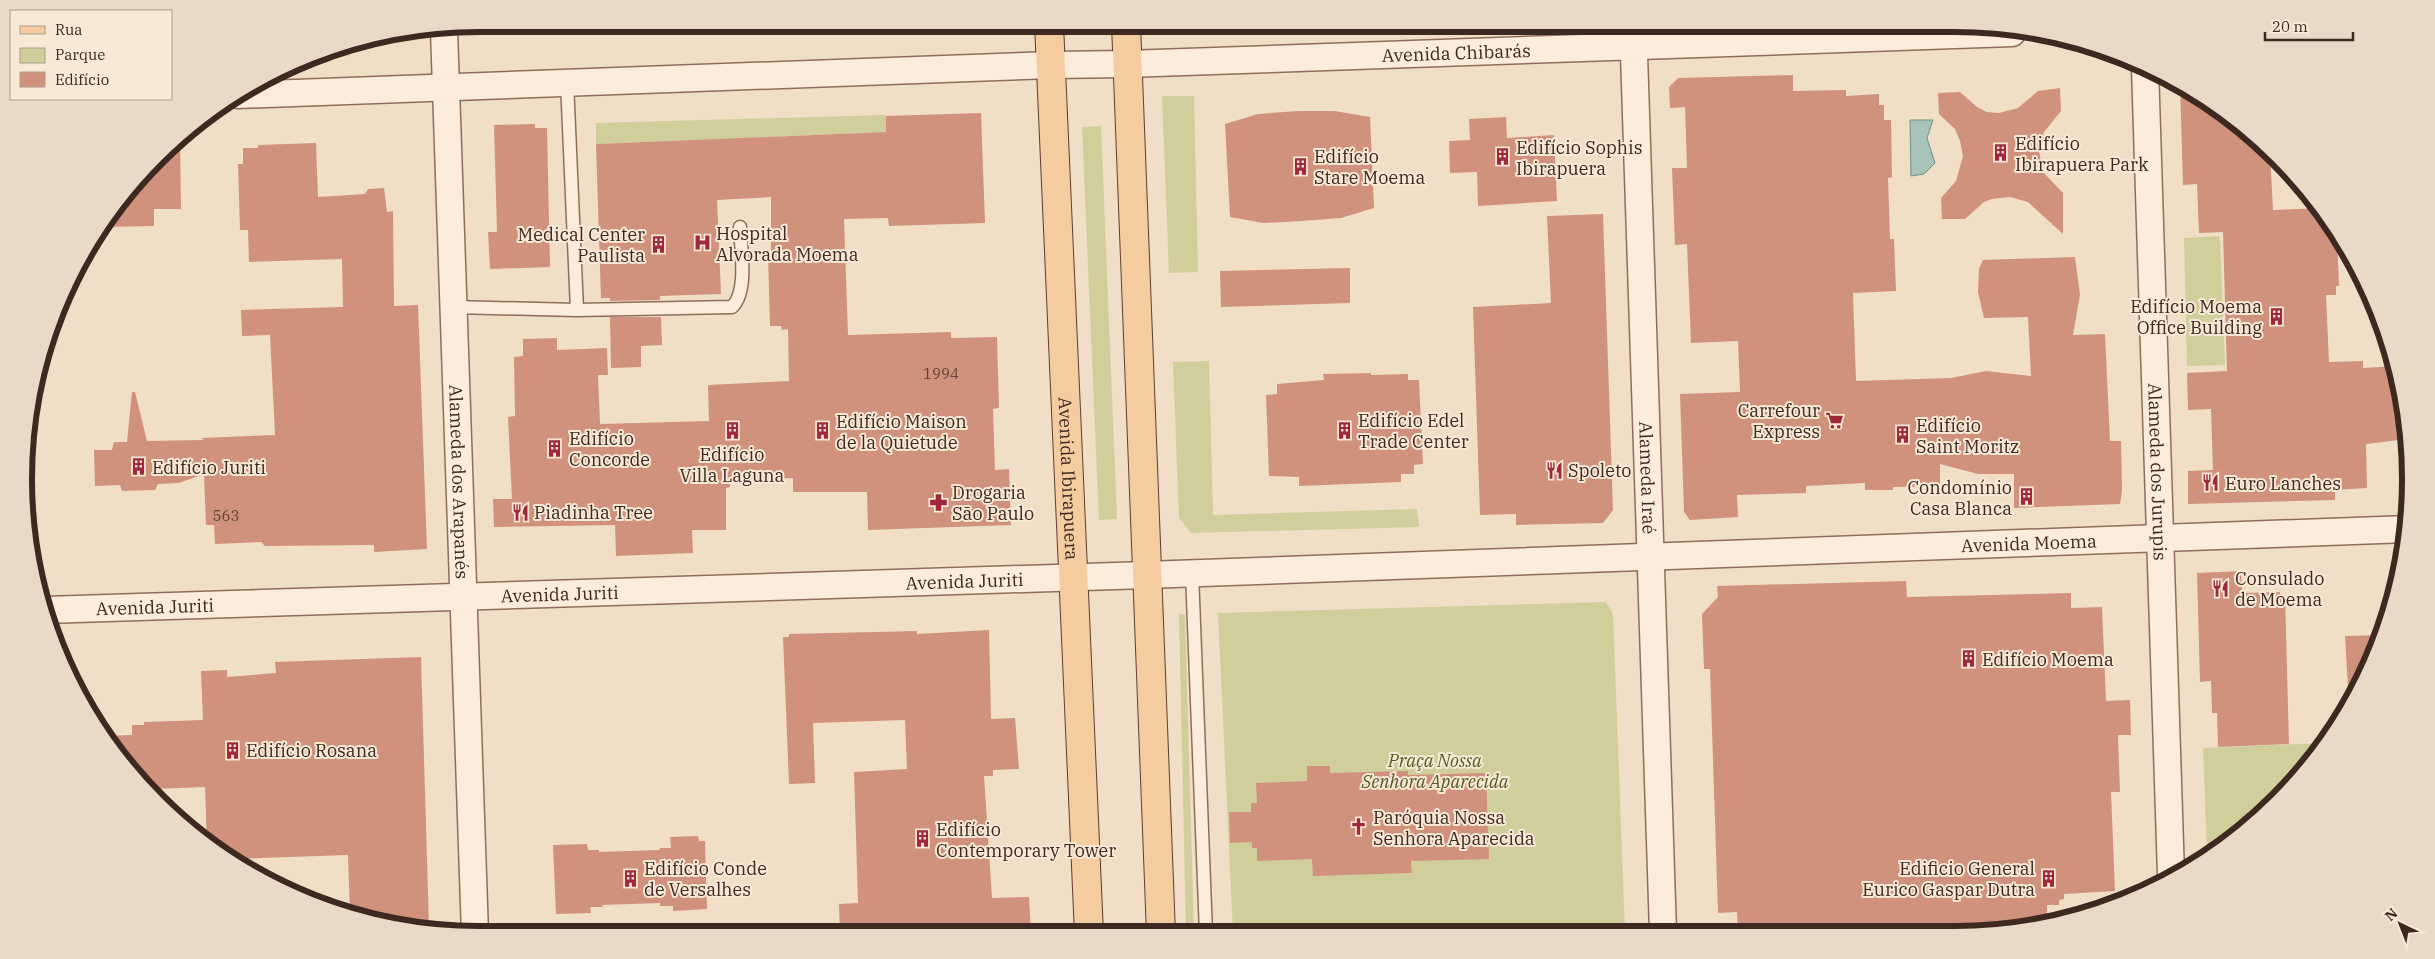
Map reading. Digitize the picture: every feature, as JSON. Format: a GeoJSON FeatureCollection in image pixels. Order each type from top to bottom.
{"type":"FeatureCollection","features":[{"type":"Feature","properties":{"kind":"main road","name":"Avenida Ibirapuera"},"geometry":{"type":"LineString","coordinates":[[1049,32],[1089,926]]}},
{"type":"Feature","properties":{"kind":"main road"},"geometry":{"type":"LineString","coordinates":[[1126,32],[1161,926]]}},
{"type":"Feature","properties":{"kind":"street","name":"Avenida Chibarás"},"geometry":{"type":"LineString","coordinates":[[252,94],[1051,65],[1127,64],[1633,35],[1986,33]]}},
{"type":"Feature","properties":{"kind":"street","name":"Alameda dos Arapanés"},"geometry":{"type":"LineString","coordinates":[[444,34],[475,926]]}},
{"type":"Feature","properties":{"kind":"street","name":"Alameda Iraé"},"geometry":{"type":"LineString","coordinates":[[1633,35],[1663,926]]}},
{"type":"Feature","properties":{"kind":"street","name":"Alameda dos Jurupis"},"geometry":{"type":"LineString","coordinates":[[2146,76],[2159,538],[2171,871]]}},
{"type":"Feature","properties":{"kind":"street","name":"Avenida Moema"},"geometry":{"type":"LineString","coordinates":[[1649,555],[2400,529]]}},
{"type":"Feature","properties":{"kind":"street"},"geometry":{"type":"LineString","coordinates":[[1074,576],[1146,575],[1649,555]]}},
{"type":"Feature","properties":{"kind":"street","name":"Avenida Juriti"},"geometry":{"type":"LineString","coordinates":[[52,610],[1074,576]]}},
{"type":"Feature","properties":{"kind":"lane"},"geometry":{"type":"LineString","coordinates":[[567,82],[577,310]]}},
{"type":"Feature","properties":{"kind":"lane"},"geometry":{"type":"LineString","coordinates":[[453,307],[577,310],[732,307],[738,301],[742,290],[740,227]]}},
{"type":"Feature","properties":{"kind":"lane"},"geometry":{"type":"LineString","coordinates":[[1192,573],[1206,926]]}},
{"type":"Feature","properties":{"kind":"green space"},"geometry":{"type":"Polygon","coordinates":[[[1162,96],[1194,96],[1198,272],[1169,273],[1162,96]]]}},
{"type":"Feature","properties":{"kind":"green space"},"geometry":{"type":"Polygon","coordinates":[[[886,115],[886,132],[596,144],[596,123],[886,115]]]}},
{"type":"Feature","properties":{"kind":"green space"},"geometry":{"type":"Polygon","coordinates":[[[1101,126],[1117,519],[1099,520],[1082,127],[1101,126]]]}},
{"type":"Feature","properties":{"kind":"green space"},"geometry":{"type":"Polygon","coordinates":[[[2220,236],[2225,365],[2187,366],[2184,238],[2220,236]]]}},
{"type":"Feature","properties":{"kind":"green space"},"geometry":{"type":"Polygon","coordinates":[[[1209,361],[1213,515],[1417,509],[1419,527],[1191,533],[1179,518],[1173,362],[1209,361]]]}},
{"type":"Feature","properties":{"kind":"green space","name":"Praça Nossa Senhora Aparecida"},"geometry":{"type":"Polygon","coordinates":[[[1606,602],[1613,614],[1625,926],[1233,926],[1218,613],[1606,602]]]}},
{"type":"Feature","properties":{"kind":"green space"},"geometry":{"type":"Polygon","coordinates":[[[1179,614],[1185,614],[1194,926],[1186,926],[1179,614]]]}},
{"type":"Feature","properties":{"kind":"green space"},"geometry":{"type":"Polygon","coordinates":[[[2316,743],[2272,796],[2228,834],[2207,849],[2203,748],[2316,743]]]}},
{"type":"Feature","properties":{"kind":"shaded area"},"geometry":{"type":"Polygon","coordinates":[[[1910,120],[1933,120],[1927,138],[1935,163],[1924,174],[1911,176],[1910,120]]]}},
{"type":"Feature","properties":{"kind":"building"},"geometry":{"type":"Polygon","coordinates":[[[1793,75],[1793,91],[1846,90],[1846,96],[1879,94],[1879,105],[1884,105],[1884,120],[1891,120],[1892,177],[1888,178],[1890,239],[1894,239],[1896,291],[1853,293],[1856,381],[1951,378],[1986,371],[2031,376],[2028,317],[1984,318],[1978,292],[1979,269],[1983,260],[2075,257],[2080,295],[2073,335],[2105,334],[2110,441],[2121,441],[2122,491],[2120,504],[2014,508],[2014,474],[1978,474],[1940,464],[1940,486],[1893,487],[1893,490],[1865,490],[1865,483],[1806,486],[1806,493],[1737,495],[1738,517],[1690,520],[1684,512],[1680,394],[1740,392],[1738,341],[1691,343],[1687,244],[1675,245],[1672,168],[1687,168],[1685,107],[1670,108],[1669,87],[1678,78],[1793,75]]]}},
{"type":"Feature","properties":{"kind":"building","name":"Edifício Ibirapuera Park"},"geometry":{"type":"Polygon","coordinates":[[[2060,88],[2061,111],[2044,132],[2039,151],[2043,172],[2063,193],[2063,234],[2028,202],[2010,197],[1984,202],[1965,219],[1942,219],[1941,198],[1956,181],[1963,156],[1955,129],[1939,114],[1938,93],[1960,92],[1977,107],[1987,112],[1999,113],[2018,108],[2038,91],[2060,88]]]}},
{"type":"Feature","properties":{"kind":"building"},"geometry":{"type":"Polygon","coordinates":[[[2180,93],[2228,125],[2270,162],[2273,210],[2311,208],[2337,247],[2339,286],[2336,286],[2336,295],[2326,295],[2329,362],[2363,361],[2363,368],[2388,367],[2399,421],[2399,440],[2366,444],[2367,488],[2335,490],[2335,500],[2188,504],[2188,471],[2213,470],[2211,409],[2188,410],[2187,373],[2227,371],[2223,232],[2199,233],[2197,184],[2183,185],[2180,93]]]}},
{"type":"Feature","properties":{"kind":"building","name":"Edifício Stare Moema"},"geometry":{"type":"Polygon","coordinates":[[[1335,111],[1370,117],[1374,208],[1341,218],[1302,221],[1263,223],[1230,217],[1225,124],[1258,114],[1335,111]]]}},
{"type":"Feature","properties":{"kind":"building"},"geometry":{"type":"Polygon","coordinates":[[[981,113],[985,223],[889,226],[888,218],[844,219],[848,335],[951,332],[951,338],[997,337],[999,408],[993,409],[995,470],[1009,469],[1011,525],[868,530],[867,492],[793,492],[793,478],[730,481],[730,487],[726,488],[726,530],[692,530],[693,553],[616,556],[615,525],[494,527],[493,499],[512,499],[508,417],[515,416],[514,357],[523,356],[523,339],[557,338],[557,350],[607,348],[608,375],[598,375],[600,424],[709,421],[708,385],[789,381],[788,329],[782,330],[781,326],[770,326],[768,254],[771,253],[771,197],[717,200],[721,294],[660,296],[660,300],[610,301],[610,298],[601,298],[596,144],[886,132],[886,116],[981,113]]]}},
{"type":"Feature","properties":{"kind":"building","name":"Edifício Sophis Ibirapuera"},"geometry":{"type":"Polygon","coordinates":[[[1506,117],[1507,138],[1554,135],[1557,201],[1478,206],[1477,172],[1450,173],[1449,141],[1470,140],[1469,119],[1506,117]]]}},
{"type":"Feature","properties":{"kind":"building"},"geometry":{"type":"Polygon","coordinates":[[[535,124],[535,128],[547,128],[550,267],[490,269],[488,232],[497,232],[494,125],[535,124]]]}},
{"type":"Feature","properties":{"kind":"building"},"geometry":{"type":"Polygon","coordinates":[[[316,143],[318,197],[365,194],[368,189],[384,188],[387,212],[393,211],[394,306],[418,305],[427,549],[374,552],[374,545],[265,546],[261,542],[215,544],[214,525],[206,525],[204,474],[179,483],[158,484],[155,490],[122,491],[120,485],[95,486],[94,450],[112,450],[114,442],[127,442],[132,392],[135,392],[147,441],[203,440],[202,438],[275,435],[270,335],[242,336],[241,310],[343,307],[342,259],[249,262],[248,230],[240,230],[238,164],[243,164],[243,148],[258,148],[258,145],[316,143]]]}},
{"type":"Feature","properties":{"kind":"building"},"geometry":{"type":"Polygon","coordinates":[[[180,147],[181,209],[154,209],[154,226],[111,227],[143,185],[180,147]]]}},
{"type":"Feature","properties":{"kind":"building"},"geometry":{"type":"Polygon","coordinates":[[[1603,214],[1613,510],[1603,523],[1516,525],[1516,514],[1480,515],[1473,307],[1551,303],[1547,216],[1603,214]]]}},
{"type":"Feature","properties":{"kind":"building"},"geometry":{"type":"Polygon","coordinates":[[[1350,268],[1350,303],[1221,307],[1220,271],[1350,268]]]}},
{"type":"Feature","properties":{"kind":"building"},"geometry":{"type":"Polygon","coordinates":[[[610,317],[661,317],[662,345],[641,346],[641,367],[611,368],[610,317]]]}},
{"type":"Feature","properties":{"kind":"building","name":"Edifício Edel Trade Center"},"geometry":{"type":"Polygon","coordinates":[[[1371,373],[1371,375],[1408,374],[1408,380],[1419,380],[1423,464],[1414,465],[1414,474],[1401,474],[1401,482],[1299,486],[1299,477],[1269,476],[1266,395],[1277,394],[1277,384],[1324,380],[1323,374],[1371,373]]]}},
{"type":"Feature","properties":{"kind":"building"},"geometry":{"type":"Polygon","coordinates":[[[2241,571],[2242,593],[2280,592],[2280,595],[2285,595],[2289,744],[2218,747],[2217,713],[2212,713],[2211,681],[2200,682],[2197,573],[2241,571]]]}},
{"type":"Feature","properties":{"kind":"building"},"geometry":{"type":"Polygon","coordinates":[[[1906,581],[1907,597],[2071,593],[2071,608],[2102,607],[2106,701],[2130,700],[2131,735],[2118,735],[2120,792],[2111,792],[2115,891],[2064,894],[2064,899],[2059,900],[2059,905],[2047,905],[2047,917],[1985,926],[1738,926],[1737,912],[1718,913],[1710,669],[1704,669],[1702,614],[1718,597],[1717,586],[1906,581]]]}},
{"type":"Feature","properties":{"kind":"building"},"geometry":{"type":"Polygon","coordinates":[[[989,630],[991,719],[1015,718],[1019,769],[993,770],[993,776],[984,776],[992,898],[1029,897],[1031,926],[840,926],[839,904],[858,903],[854,772],[907,769],[905,720],[813,723],[815,783],[789,784],[783,637],[789,637],[789,634],[917,631],[917,634],[989,630]]]}},
{"type":"Feature","properties":{"kind":"building"},"geometry":{"type":"Polygon","coordinates":[[[2374,635],[2348,692],[2345,636],[2374,635]]]}},
{"type":"Feature","properties":{"kind":"building"},"geometry":{"type":"Polygon","coordinates":[[[421,657],[429,924],[392,918],[350,907],[348,855],[243,859],[207,834],[205,787],[157,789],[113,736],[132,735],[132,725],[144,725],[144,722],[203,720],[201,671],[227,670],[227,677],[276,673],[275,662],[421,657]]]}},
{"type":"Feature","properties":{"kind":"building","name":"Paróquia Nossa Senhora Aparecida"},"geometry":{"type":"Polygon","coordinates":[[[1307,766],[1330,766],[1330,773],[1408,771],[1408,775],[1486,773],[1489,859],[1411,861],[1412,873],[1313,876],[1312,859],[1257,861],[1257,848],[1252,848],[1252,842],[1230,843],[1229,812],[1251,812],[1251,803],[1257,803],[1256,783],[1307,781],[1307,766]]]}},
{"type":"Feature","properties":{"kind":"building","name":"Edifício Conde de Versalhes"},"geometry":{"type":"Polygon","coordinates":[[[698,836],[699,841],[705,841],[707,909],[673,911],[673,906],[660,906],[660,903],[602,905],[603,907],[590,907],[591,913],[556,914],[553,845],[587,844],[588,850],[599,850],[599,852],[659,850],[660,848],[671,848],[670,837],[698,836]]]}},
{"type":"Feature","properties":{"kind":"place","name":"Edifício Ibirapuera Park"},"geometry":{"type":"Point","coordinates":[2001,153]}},
{"type":"Feature","properties":{"kind":"place","name":"Edifício Sophis Ibirapuera"},"geometry":{"type":"Point","coordinates":[1502,157]}},
{"type":"Feature","properties":{"kind":"place","name":"Edifício Stare Moema"},"geometry":{"type":"Point","coordinates":[1300,166]}},
{"type":"Feature","properties":{"kind":"place","name":"Hospital Alvorada Moema"},"geometry":{"type":"Point","coordinates":[702,243]}},
{"type":"Feature","properties":{"kind":"place","name":"Medical Center Paulista"},"geometry":{"type":"Point","coordinates":[659,244]}},
{"type":"Feature","properties":{"kind":"place","name":"Edifício Moema Office Building"},"geometry":{"type":"Point","coordinates":[2276,316]}},
{"type":"Feature","properties":{"kind":"place","name":"Carrefour Express"},"geometry":{"type":"Point","coordinates":[1834,420]}},
{"type":"Feature","properties":{"kind":"place","name":"Edifício Edel Trade Center"},"geometry":{"type":"Point","coordinates":[1344,430]}},
{"type":"Feature","properties":{"kind":"place","name":"Edifício Villa Laguna"},"geometry":{"type":"Point","coordinates":[732,431]}},
{"type":"Feature","properties":{"kind":"place","name":"Edifício Maison de la Quietude"},"geometry":{"type":"Point","coordinates":[822,431]}},
{"type":"Feature","properties":{"kind":"place","name":"Edifício Saint Moritz"},"geometry":{"type":"Point","coordinates":[1902,435]}},
{"type":"Feature","properties":{"kind":"place","name":"Edifício Concorde"},"geometry":{"type":"Point","coordinates":[555,448]}},
{"type":"Feature","properties":{"kind":"place","name":"Edifício Juriti"},"geometry":{"type":"Point","coordinates":[138,467]}},
{"type":"Feature","properties":{"kind":"place","name":"Spoleto"},"geometry":{"type":"Point","coordinates":[1554,470]}},
{"type":"Feature","properties":{"kind":"place","name":"Euro Lanches"},"geometry":{"type":"Point","coordinates":[2211,483]}},
{"type":"Feature","properties":{"kind":"place","name":"Condomínio Casa Blanca"},"geometry":{"type":"Point","coordinates":[2026,497]}},
{"type":"Feature","properties":{"kind":"place","name":"Drogaria São Paulo"},"geometry":{"type":"Point","coordinates":[938,502]}},
{"type":"Feature","properties":{"kind":"place","name":"Piadinha Tree"},"geometry":{"type":"Point","coordinates":[520,512]}},
{"type":"Feature","properties":{"kind":"place","name":"Consulado de Moema"},"geometry":{"type":"Point","coordinates":[2221,588]}},
{"type":"Feature","properties":{"kind":"place","name":"Edifício Moema"},"geometry":{"type":"Point","coordinates":[1968,659]}},
{"type":"Feature","properties":{"kind":"place","name":"Edifício Rosana"},"geometry":{"type":"Point","coordinates":[232,750]}},
{"type":"Feature","properties":{"kind":"place","name":"Paróquia Nossa Senhora Aparecida"},"geometry":{"type":"Point","coordinates":[1359,827]}},
{"type":"Feature","properties":{"kind":"place","name":"Edifício Contemporary Tower"},"geometry":{"type":"Point","coordinates":[922,839]}},
{"type":"Feature","properties":{"kind":"place","name":"Edifício Conde de Versalhes"},"geometry":{"type":"Point","coordinates":[630,878]}},
{"type":"Feature","properties":{"kind":"place","name":"Edificio General Eurico Gaspar Dutra"},"geometry":{"type":"Point","coordinates":[2049,878]}}]}
